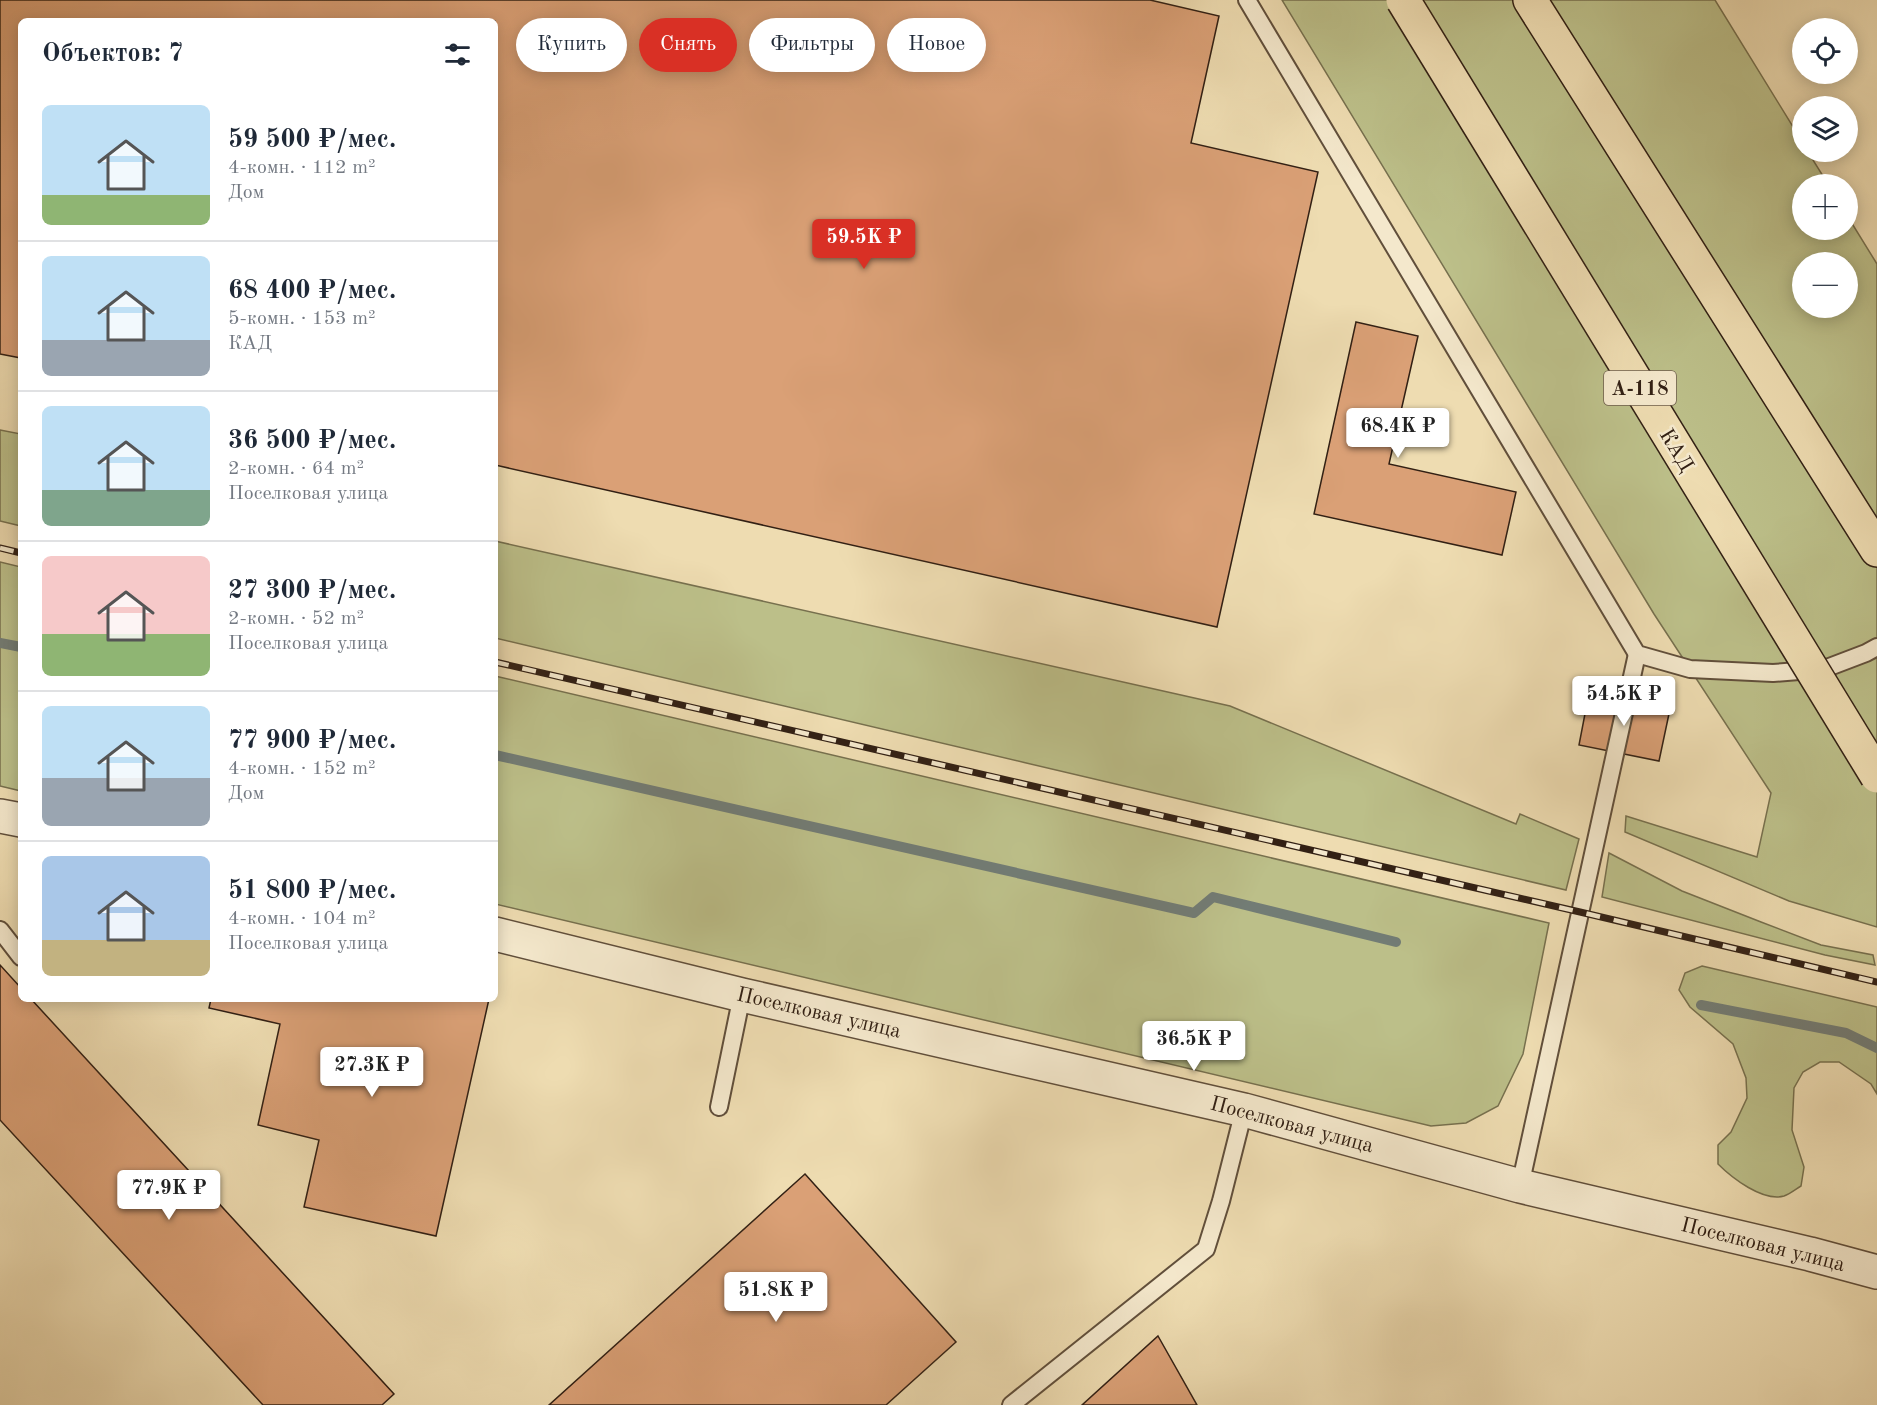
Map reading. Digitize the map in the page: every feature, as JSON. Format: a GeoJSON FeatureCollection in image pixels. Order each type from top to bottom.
{"type":"FeatureCollection","features":[{"type":"Feature","properties":{"kind":"highway","name":"КАД"},"geometry":{"type":"LineString","coordinates":[[1403,0],[1877,776]]}},
{"type":"Feature","properties":{"kind":"highway"},"geometry":{"type":"LineString","coordinates":[[1530,0],[1877,550]]}},
{"type":"Feature","properties":{"kind":"street"},"geometry":{"type":"LineString","coordinates":[[0,816],[18,819]]}},
{"type":"Feature","properties":{"kind":"street","name":"Поселковая улица"},"geometry":{"type":"LineString","coordinates":[[498,935],[742,995],[1244,1110],[1520,1186],[1810,1254],[1877,1272]]}},
{"type":"Feature","properties":{"kind":"lane"},"geometry":{"type":"LineString","coordinates":[[1247,0],[1637,654],[1689,669],[1773,673],[1824,669],[1877,647]]}},
{"type":"Feature","properties":{"kind":"lane"},"geometry":{"type":"LineString","coordinates":[[1520,1186],[1637,654]]}},
{"type":"Feature","properties":{"kind":"lane"},"geometry":{"type":"LineString","coordinates":[[0,930],[18,953]]}},
{"type":"Feature","properties":{"kind":"lane"},"geometry":{"type":"LineString","coordinates":[[719,1107],[742,995]]}},
{"type":"Feature","properties":{"kind":"lane"},"geometry":{"type":"LineString","coordinates":[[1011,1405],[1206,1249],[1221,1201],[1244,1110]]}},
{"type":"Feature","properties":{"kind":"green space"},"geometry":{"type":"Polygon","coordinates":[[[1282,0],[1715,0],[1792,125],[1792,162],[1814,162],[1822,174],[1792,174],[1792,240],[1858,240],[1858,233],[1877,264],[1877,927],[1789,901],[1625,832],[1626,816],[1757,857],[1771,793],[1654,614],[1282,0]]]}},
{"type":"Feature","properties":{"kind":"green space"},"geometry":{"type":"Polygon","coordinates":[[[0,430],[18,433],[18,525],[0,521],[0,430]]]}},
{"type":"Feature","properties":{"kind":"green space"},"geometry":{"type":"Polygon","coordinates":[[[498,542],[1230,706],[1516,824],[1520,814],[1579,839],[1566,890],[498,639],[498,542]]]}},
{"type":"Feature","properties":{"kind":"green space"},"geometry":{"type":"Polygon","coordinates":[[[0,562],[18,566],[18,790],[0,786],[0,562]]]}},
{"type":"Feature","properties":{"kind":"green space"},"geometry":{"type":"Polygon","coordinates":[[[498,677],[1549,923],[1523,1054],[1498,1106],[1466,1123],[1431,1126],[498,905],[498,677]]]}},
{"type":"Feature","properties":{"kind":"green space"},"geometry":{"type":"Polygon","coordinates":[[[1609,853],[1682,891],[1761,922],[1821,945],[1873,955],[1875,965],[1825,955],[1602,897],[1609,853]]]}},
{"type":"Feature","properties":{"kind":"green space"},"geometry":{"type":"Polygon","coordinates":[[[1702,966],[1877,1007],[1877,1094],[1871,1084],[1839,1062],[1820,1062],[1803,1072],[1794,1088],[1792,1130],[1804,1167],[1801,1186],[1784,1196],[1767,1196],[1748,1188],[1718,1164],[1718,1145],[1731,1132],[1747,1098],[1746,1078],[1733,1044],[1690,1007],[1679,990],[1685,973],[1702,966]]]}},
{"type":"Feature","properties":{"kind":"building"},"geometry":{"type":"Polygon","coordinates":[[[0,0],[1150,0],[1219,16],[1191,143],[1318,172],[1217,627],[498,466],[498,18],[18,18],[18,357],[0,354],[0,0]]]}},
{"type":"Feature","properties":{"kind":"building"},"geometry":{"type":"Polygon","coordinates":[[[1356,322],[1418,336],[1389,464],[1516,492],[1502,555],[1314,514],[1356,322]]]}},
{"type":"Feature","properties":{"kind":"building"},"geometry":{"type":"Polygon","coordinates":[[[1589,693],[1670,709],[1659,761],[1579,745],[1589,693]]]}},
{"type":"Feature","properties":{"kind":"building"},"geometry":{"type":"Polygon","coordinates":[[[0,965],[18,985],[18,1002],[34,1002],[394,1394],[382,1405],[263,1405],[0,1120],[0,965]]]}},
{"type":"Feature","properties":{"kind":"building"},"geometry":{"type":"Polygon","coordinates":[[[210,1002],[488,1002],[436,1236],[304,1207],[319,1140],[258,1125],[280,1024],[209,1008],[210,1002]]]}},
{"type":"Feature","properties":{"kind":"building"},"geometry":{"type":"Polygon","coordinates":[[[805,1174],[956,1342],[886,1405],[549,1405],[805,1174]]]}},
{"type":"Feature","properties":{"kind":"building"},"geometry":{"type":"Polygon","coordinates":[[[1158,1336],[1197,1405],[1082,1405],[1158,1336]]]}},
{"type":"Feature","properties":{"kind":"waterway"},"geometry":{"type":"LineString","coordinates":[[0,643],[18,646]]}},
{"type":"Feature","properties":{"kind":"waterway"},"geometry":{"type":"LineString","coordinates":[[498,756],[1194,913],[1213,897],[1396,942]]}},
{"type":"Feature","properties":{"kind":"waterway"},"geometry":{"type":"LineString","coordinates":[[1701,1005],[1846,1033],[1877,1048]]}},
{"type":"Feature","properties":{"kind":"railway"},"geometry":{"type":"LineString","coordinates":[[0,548],[18,552]]}},
{"type":"Feature","properties":{"kind":"railway"},"geometry":{"type":"LineString","coordinates":[[498,663],[1877,982]]}}]}
